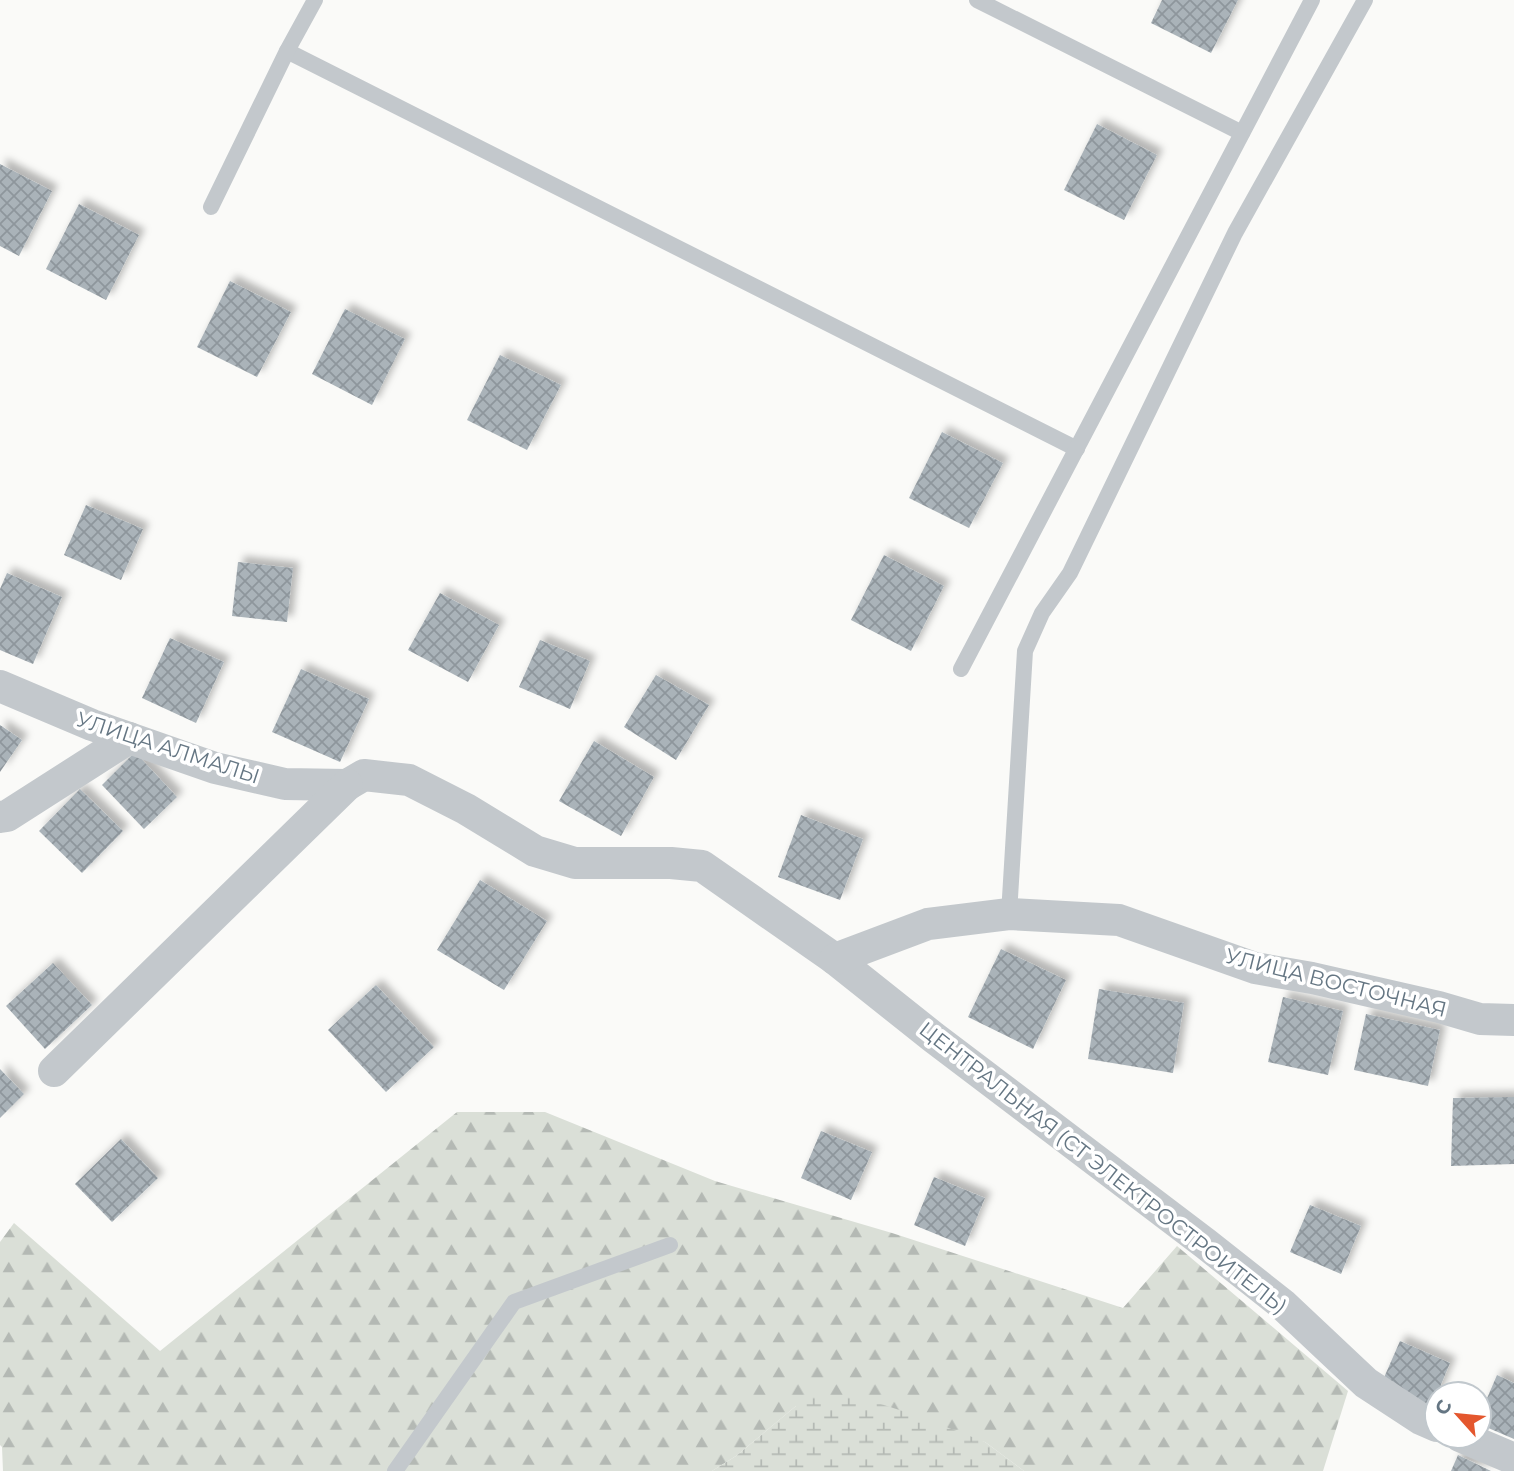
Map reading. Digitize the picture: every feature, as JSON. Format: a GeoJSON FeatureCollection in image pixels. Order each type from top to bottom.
{"type":"FeatureCollection","features":[{"type":"Feature","properties":{"kind":"street","name":"УЛИЦА АЛМАЛЫ"},"geometry":{"type":"LineString","coordinates":[[0,687],[92,725],[215,768],[285,784],[347,785],[364,775],[409,780],[467,809],[535,851],[575,863],[671,863],[702,866],[835,959]]}},
{"type":"Feature","properties":{"kind":"street"},"geometry":{"type":"LineString","coordinates":[[0,817],[7,816],[129,738]]}},
{"type":"Feature","properties":{"kind":"street"},"geometry":{"type":"LineString","coordinates":[[54,1071],[347,785]]}},
{"type":"Feature","properties":{"kind":"street","name":"УЛИЦА ВОСТОЧНАЯ"},"geometry":{"type":"LineString","coordinates":[[835,959],[928,925],[1009,914],[1119,920],[1255,968],[1427,1004],[1480,1019],[1514,1020]]}},
{"type":"Feature","properties":{"kind":"street","name":"ЦЕНТРАЛЬНАЯ (СТ ЭЛЕКТРОСТРОИТЕЛЬ)"},"geometry":{"type":"LineString","coordinates":[[835,959],[1261,1287],[1366,1382],[1423,1420]]}},
{"type":"Feature","properties":{"kind":"street"},"geometry":{"type":"LineString","coordinates":[[1493,1450],[1514,1459]]}},
{"type":"Feature","properties":{"kind":"lane"},"geometry":{"type":"LineString","coordinates":[[211,207],[287,51],[315,0]]}},
{"type":"Feature","properties":{"kind":"lane"},"geometry":{"type":"LineString","coordinates":[[977,0],[1242,133]]}},
{"type":"Feature","properties":{"kind":"lane"},"geometry":{"type":"LineString","coordinates":[[961,669],[1312,0]]}},
{"type":"Feature","properties":{"kind":"lane"},"geometry":{"type":"LineString","coordinates":[[1009,914],[1025,650],[1042,613],[1070,573],[1235,233],[1365,0]]}},
{"type":"Feature","properties":{"kind":"lane"},"geometry":{"type":"LineString","coordinates":[[287,51],[1077,449]]}},
{"type":"Feature","properties":{"kind":"lane"},"geometry":{"type":"LineString","coordinates":[[396,1471],[514,1302],[670,1245]]}},
{"type":"Feature","properties":{"kind":"green space"},"geometry":{"type":"Polygon","coordinates":[[[457,1112],[545,1112],[715,1181],[892,1233],[1123,1308],[1177,1246],[1348,1391],[1323,1471],[1024,1471],[985,1442],[796,1406],[736,1456],[712,1471],[3,1471],[0,1445],[0,1242],[14,1223],[160,1351],[457,1112]]]}},
{"type":"Feature","properties":{"kind":"green space"},"geometry":{"type":"Polygon","coordinates":[[[815,1395],[862,1398],[915,1415],[985,1442],[1024,1471],[712,1471],[736,1456],[796,1406],[815,1395]]]}},
{"type":"Feature","properties":{"kind":"building"},"geometry":{"type":"Polygon","coordinates":[[[1162,0],[1238,0],[1211,53],[1151,23],[1162,0]]]}},
{"type":"Feature","properties":{"kind":"building"},"geometry":{"type":"Polygon","coordinates":[[[1097,124],[1157,155],[1124,220],[1064,190],[1097,124]]]}},
{"type":"Feature","properties":{"kind":"building"},"geometry":{"type":"Polygon","coordinates":[[[0,164],[52,191],[19,256],[0,246],[0,164]]]}},
{"type":"Feature","properties":{"kind":"building"},"geometry":{"type":"Polygon","coordinates":[[[79,204],[139,235],[106,300],[46,269],[79,204]]]}},
{"type":"Feature","properties":{"kind":"building"},"geometry":{"type":"Polygon","coordinates":[[[230,281],[291,312],[257,377],[197,347],[230,281]]]}},
{"type":"Feature","properties":{"kind":"building"},"geometry":{"type":"Polygon","coordinates":[[[345,309],[405,339],[372,405],[312,374],[345,309]]]}},
{"type":"Feature","properties":{"kind":"building"},"geometry":{"type":"Polygon","coordinates":[[[500,355],[561,385],[527,450],[467,420],[500,355]]]}},
{"type":"Feature","properties":{"kind":"building"},"geometry":{"type":"Polygon","coordinates":[[[942,432],[1003,463],[969,528],[909,498],[942,432]]]}},
{"type":"Feature","properties":{"kind":"building"},"geometry":{"type":"Polygon","coordinates":[[[86,505],[143,529],[121,580],[64,555],[86,505]]]}},
{"type":"Feature","properties":{"kind":"building"},"geometry":{"type":"Polygon","coordinates":[[[884,555],[944,586],[911,651],[851,620],[884,555]]]}},
{"type":"Feature","properties":{"kind":"building"},"geometry":{"type":"Polygon","coordinates":[[[238,562],[293,568],[287,622],[232,616],[238,562]]]}},
{"type":"Feature","properties":{"kind":"building"},"geometry":{"type":"Polygon","coordinates":[[[7,573],[62,597],[33,664],[0,650],[0,589],[7,573]]]}},
{"type":"Feature","properties":{"kind":"building"},"geometry":{"type":"Polygon","coordinates":[[[440,593],[499,625],[468,682],[408,650],[440,593]]]}},
{"type":"Feature","properties":{"kind":"building"},"geometry":{"type":"Polygon","coordinates":[[[170,638],[224,662],[196,723],[142,698],[170,638]]]}},
{"type":"Feature","properties":{"kind":"building"},"geometry":{"type":"Polygon","coordinates":[[[540,640],[590,661],[570,709],[519,687],[540,640]]]}},
{"type":"Feature","properties":{"kind":"building"},"geometry":{"type":"Polygon","coordinates":[[[301,669],[369,699],[340,762],[272,732],[301,669]]]}},
{"type":"Feature","properties":{"kind":"building"},"geometry":{"type":"Polygon","coordinates":[[[656,675],[709,705],[676,760],[624,727],[656,675]]]}},
{"type":"Feature","properties":{"kind":"building"},"geometry":{"type":"Polygon","coordinates":[[[0,725],[22,740],[0,772],[0,725]]]}},
{"type":"Feature","properties":{"kind":"building"},"geometry":{"type":"Polygon","coordinates":[[[594,741],[654,777],[621,836],[559,801],[594,741]]]}},
{"type":"Feature","properties":{"kind":"building"},"geometry":{"type":"Polygon","coordinates":[[[135,752],[177,797],[144,829],[102,785],[135,752]]]}},
{"type":"Feature","properties":{"kind":"building"},"geometry":{"type":"Polygon","coordinates":[[[80,789],[123,831],[82,873],[39,831],[80,789]]]}},
{"type":"Feature","properties":{"kind":"building"},"geometry":{"type":"Polygon","coordinates":[[[801,815],[863,839],[840,900],[778,877],[801,815]]]}},
{"type":"Feature","properties":{"kind":"building"},"geometry":{"type":"Polygon","coordinates":[[[480,880],[547,921],[504,990],[437,950],[480,880]]]}},
{"type":"Feature","properties":{"kind":"building"},"geometry":{"type":"Polygon","coordinates":[[[1001,949],[1066,980],[1033,1049],[968,1017],[1001,949]]]}},
{"type":"Feature","properties":{"kind":"building"},"geometry":{"type":"Polygon","coordinates":[[[53,963],[92,1005],[45,1049],[6,1006],[53,963]]]}},
{"type":"Feature","properties":{"kind":"building"},"geometry":{"type":"Polygon","coordinates":[[[376,985],[434,1047],[386,1092],[328,1030],[376,985]]]}},
{"type":"Feature","properties":{"kind":"building"},"geometry":{"type":"Polygon","coordinates":[[[1099,989],[1184,1003],[1173,1073],[1088,1059],[1099,989]]]}},
{"type":"Feature","properties":{"kind":"building"},"geometry":{"type":"Polygon","coordinates":[[[1283,997],[1343,1011],[1328,1075],[1268,1062],[1283,997]]]}},
{"type":"Feature","properties":{"kind":"building"},"geometry":{"type":"Polygon","coordinates":[[[1366,1014],[1440,1030],[1428,1086],[1354,1070],[1366,1014]]]}},
{"type":"Feature","properties":{"kind":"building"},"geometry":{"type":"Polygon","coordinates":[[[0,1069],[24,1094],[0,1118],[0,1069]]]}},
{"type":"Feature","properties":{"kind":"building"},"geometry":{"type":"Polygon","coordinates":[[[1514,1097],[1514,1164],[1451,1166],[1453,1098],[1514,1097]]]}},
{"type":"Feature","properties":{"kind":"building"},"geometry":{"type":"Polygon","coordinates":[[[821,1131],[872,1152],[851,1200],[801,1178],[821,1131]]]}},
{"type":"Feature","properties":{"kind":"building"},"geometry":{"type":"Polygon","coordinates":[[[121,1139],[158,1178],[112,1222],[75,1184],[121,1139]]]}},
{"type":"Feature","properties":{"kind":"building"},"geometry":{"type":"Polygon","coordinates":[[[934,1177],[985,1198],[965,1246],[914,1225],[934,1177]]]}},
{"type":"Feature","properties":{"kind":"building"},"geometry":{"type":"Polygon","coordinates":[[[1310,1205],[1361,1226],[1341,1274],[1290,1252],[1310,1205]]]}},
{"type":"Feature","properties":{"kind":"building"},"geometry":{"type":"Polygon","coordinates":[[[1400,1341],[1450,1363],[1443,1380],[1423,1380],[1423,1408],[1379,1389],[1400,1341]]]}},
{"type":"Feature","properties":{"kind":"building"},"geometry":{"type":"Polygon","coordinates":[[[1497,1375],[1514,1383],[1514,1439],[1493,1430],[1493,1384],[1497,1375]]]}},
{"type":"Feature","properties":{"kind":"building"},"geometry":{"type":"Polygon","coordinates":[[[1458,1455],[1491,1471],[1451,1471],[1458,1455]]]}}]}
